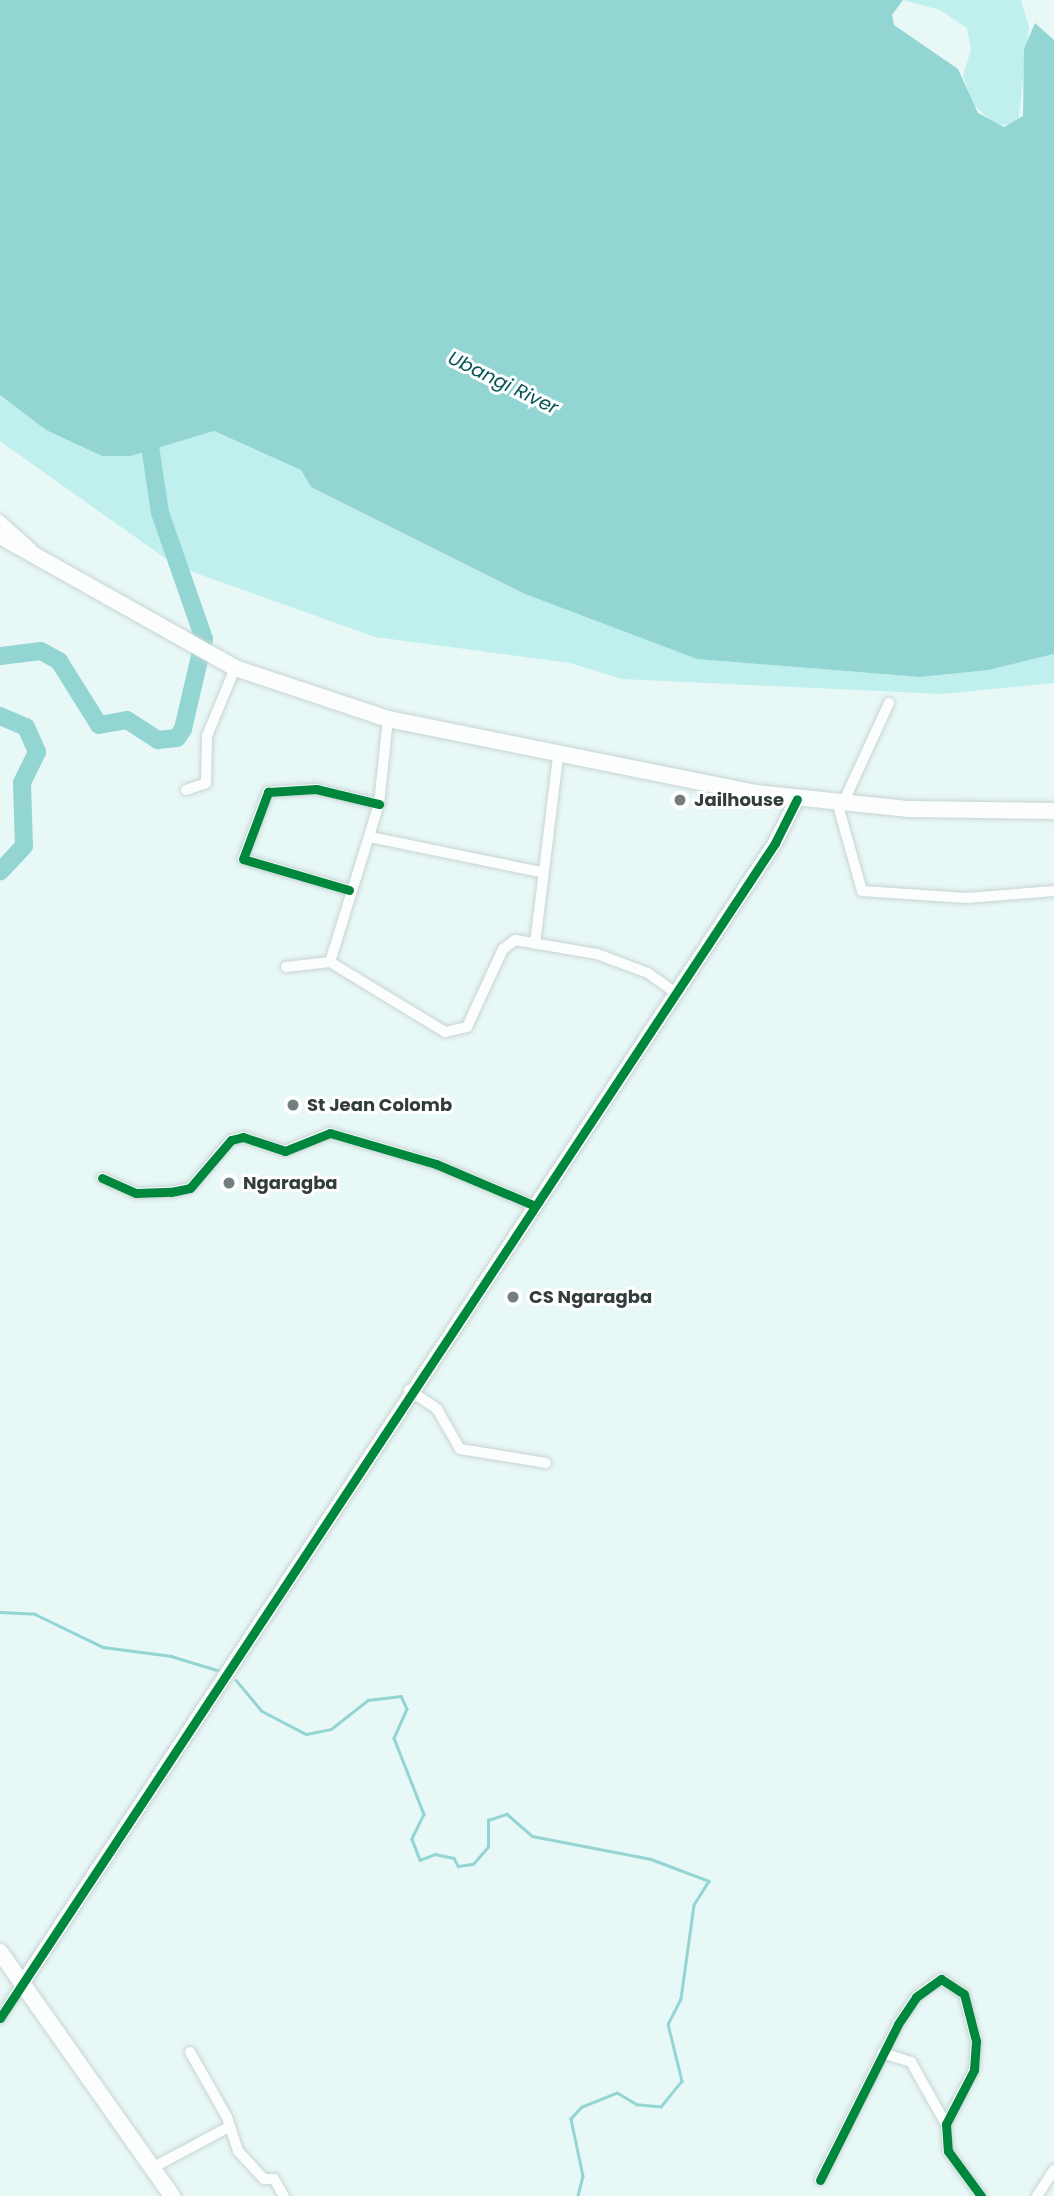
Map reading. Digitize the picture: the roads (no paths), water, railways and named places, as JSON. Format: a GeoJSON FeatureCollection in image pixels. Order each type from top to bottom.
{"type":"FeatureCollection","features":[{"type":"Feature","properties":{"kind":"main road"},"geometry":{"type":"LineString","coordinates":[[0,536],[33,550],[232,666],[388,719],[558,757],[797,799],[1054,811]]}},
{"type":"Feature","properties":{"kind":"main road"},"geometry":{"type":"LineString","coordinates":[[0,1952],[172,2196]]}},
{"type":"Feature","properties":{"kind":"street"},"geometry":{"type":"LineString","coordinates":[[0,520],[33,550]]}},
{"type":"Feature","properties":{"kind":"street"},"geometry":{"type":"LineString","coordinates":[[186,790],[206,783],[207,736],[232,666]]}},
{"type":"Feature","properties":{"kind":"street"},"geometry":{"type":"LineString","coordinates":[[889,703],[840,803],[862,891],[967,898],[1054,891]]}},
{"type":"Feature","properties":{"kind":"street"},"geometry":{"type":"LineString","coordinates":[[330,962],[349,890],[370,837],[379,804],[388,719]]}},
{"type":"Feature","properties":{"kind":"street"},"geometry":{"type":"LineString","coordinates":[[536,944],[540,872],[558,757]]}},
{"type":"Feature","properties":{"kind":"street"},"geometry":{"type":"LineString","coordinates":[[349,890],[243,859],[268,792],[316,789],[379,804]]}},
{"type":"Feature","properties":{"kind":"street"},"geometry":{"type":"LineString","coordinates":[[0,2018],[409,1390],[775,844],[797,799]]}},
{"type":"Feature","properties":{"kind":"street"},"geometry":{"type":"LineString","coordinates":[[370,837],[540,872]]}},
{"type":"Feature","properties":{"kind":"street"},"geometry":{"type":"LineString","coordinates":[[286,967],[330,962],[445,1032],[456,1033],[467,1027],[503,948],[515,940],[597,954],[648,973],[674,992]]}},
{"type":"Feature","properties":{"kind":"street"},"geometry":{"type":"LineString","coordinates":[[102,1178],[136,1193],[172,1192],[190,1188],[231,1140],[243,1137],[285,1150],[330,1133],[436,1164],[533,1205]]}},
{"type":"Feature","properties":{"kind":"street"},"geometry":{"type":"LineString","coordinates":[[409,1390],[437,1409],[460,1449],[546,1463]]}},
{"type":"Feature","properties":{"kind":"street"},"geometry":{"type":"LineString","coordinates":[[820,2180],[882,2053],[916,1997],[941,1979],[954,1983],[964,1994],[976,2041],[974,2070],[946,2124]]}},
{"type":"Feature","properties":{"kind":"street"},"geometry":{"type":"LineString","coordinates":[[190,2052],[229,2127],[238,2151],[264,2179],[274,2179],[284,2196]]}},
{"type":"Feature","properties":{"kind":"street"},"geometry":{"type":"LineString","coordinates":[[882,2053],[911,2062],[946,2124],[951,2158],[981,2196]]}},
{"type":"Feature","properties":{"kind":"street"},"geometry":{"type":"LineString","coordinates":[[153,2167],[229,2127]]}},
{"type":"Feature","properties":{"kind":"street"},"geometry":{"type":"LineString","coordinates":[[1037,2196],[1054,2171]]}},
{"type":"Feature","properties":{"kind":"water","name":"Ubangi River"},"geometry":{"type":"Polygon","coordinates":[[[0,0],[903,0],[892,15],[894,25],[958,69],[978,113],[1004,127],[1023,116],[1024,49],[1035,23],[1054,40],[1054,654],[989,670],[920,677],[697,659],[525,594],[311,487],[301,470],[214,431],[131,456],[102,456],[46,430],[0,395],[0,0]]]}},
{"type":"Feature","properties":{"kind":"waterway"},"geometry":{"type":"LineString","coordinates":[[0,656],[41,651],[59,661],[99,725],[127,720],[158,740],[177,738],[183,729],[204,639],[160,513],[147,426]]}},
{"type":"Feature","properties":{"kind":"waterway"},"geometry":{"type":"LineString","coordinates":[[0,716],[26,727],[37,752],[22,783],[24,846],[0,872]]}},
{"type":"Feature","properties":{"kind":"waterway"},"geometry":{"type":"LineString","coordinates":[[0,1612],[35,1614],[103,1647],[171,1656],[220,1671]]}},
{"type":"Feature","properties":{"kind":"waterway"},"geometry":{"type":"LineString","coordinates":[[236,1680],[262,1711],[306,1734],[331,1729],[368,1700],[401,1696],[407,1709],[394,1738],[424,1814],[412,1839],[420,1860],[435,1854],[454,1858],[458,1866],[473,1864],[488,1847],[488,1820],[507,1814],[532,1836],[651,1859],[709,1881],[694,1905],[681,1999],[668,2024],[682,2081],[661,2107],[637,2105],[617,2093],[582,2107],[571,2119],[583,2176],[578,2196]]}},
{"type":"Feature","properties":{"kind":"place","name":"Jailhouse"},"geometry":{"type":"Point","coordinates":[680,800]}},
{"type":"Feature","properties":{"kind":"place","name":"St Jean Colomb"},"geometry":{"type":"Point","coordinates":[293,1105]}},
{"type":"Feature","properties":{"kind":"place","name":"Ngaragba"},"geometry":{"type":"Point","coordinates":[229,1183]}},
{"type":"Feature","properties":{"kind":"place","name":"CS Ngaragba"},"geometry":{"type":"Point","coordinates":[513,1297]}}]}
